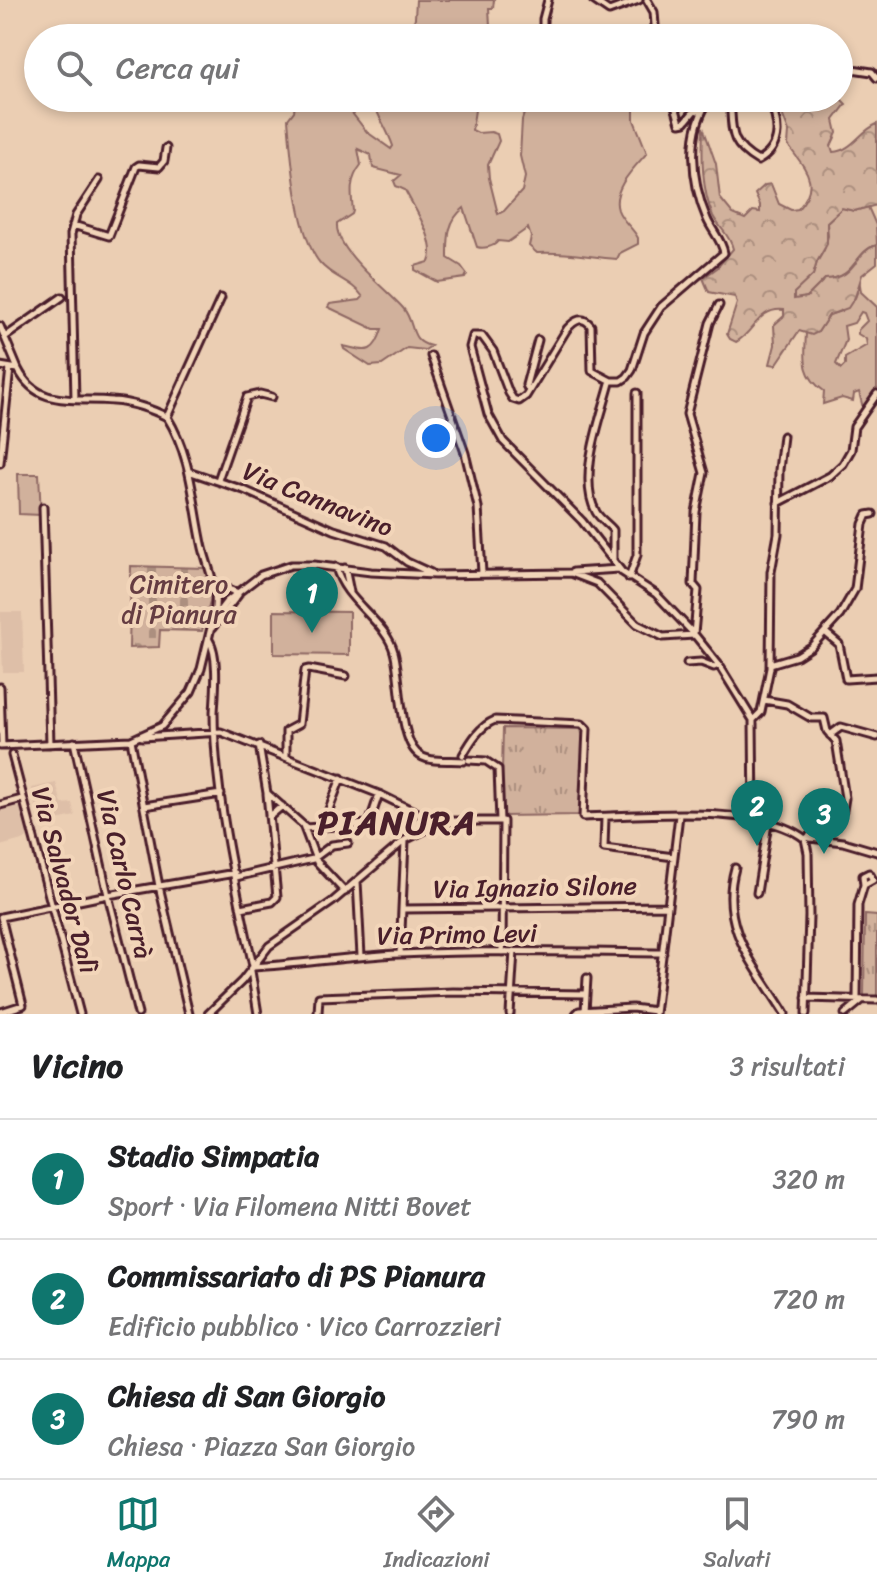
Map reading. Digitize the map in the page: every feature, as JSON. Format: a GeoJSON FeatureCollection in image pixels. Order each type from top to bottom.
{"type":"FeatureCollection","features":[{"type":"Feature","properties":{"kind":"street"},"geometry":{"type":"LineString","coordinates":[[543,24],[548,0]]}},
{"type":"Feature","properties":{"kind":"street"},"geometry":{"type":"LineString","coordinates":[[593,0],[609,11],[639,0]]}},
{"type":"Feature","properties":{"kind":"street"},"geometry":{"type":"LineString","coordinates":[[647,0],[654,12],[655,24]]}},
{"type":"Feature","properties":{"kind":"street"},"geometry":{"type":"LineString","coordinates":[[853,69],[872,72],[877,78]]}},
{"type":"Feature","properties":{"kind":"street"},"geometry":{"type":"LineString","coordinates":[[677,112],[680,123],[685,122],[693,112]]}},
{"type":"Feature","properties":{"kind":"street"},"geometry":{"type":"LineString","coordinates":[[701,112],[695,132],[695,172],[703,210],[724,249],[721,258],[661,307],[644,333],[632,370],[625,379],[611,381],[596,375],[591,369],[591,326],[581,319],[575,321],[556,344],[529,391],[519,401],[513,399],[487,342],[480,335],[473,336],[470,347],[494,429],[538,480],[590,530],[620,569],[656,594],[695,634],[719,665],[753,720],[754,819]]}},
{"type":"Feature","properties":{"kind":"street"},"geometry":{"type":"LineString","coordinates":[[730,112],[733,137],[745,152],[758,161],[767,154],[779,130],[775,112]]}},
{"type":"Feature","properties":{"kind":"street"},"geometry":{"type":"LineString","coordinates":[[73,225],[109,236],[136,167],[159,167],[164,161],[166,148]]}},
{"type":"Feature","properties":{"kind":"street"},"geometry":{"type":"LineString","coordinates":[[75,399],[75,317],[71,276],[73,225],[76,215],[99,180]]}},
{"type":"Feature","properties":{"kind":"street"},"geometry":{"type":"LineString","coordinates":[[5,337],[62,297]]}},
{"type":"Feature","properties":{"kind":"street"},"geometry":{"type":"LineString","coordinates":[[215,620],[217,595],[203,550],[190,472],[167,417],[221,298]]}},
{"type":"Feature","properties":{"kind":"street"},"geometry":{"type":"LineString","coordinates":[[695,634],[698,590],[693,585],[695,524],[704,473],[687,414],[710,323],[719,305]]}},
{"type":"Feature","properties":{"kind":"street"},"geometry":{"type":"LineString","coordinates":[[0,326],[18,369],[27,385],[37,393],[49,398],[115,401],[167,417]]}},
{"type":"Feature","properties":{"kind":"street"},"geometry":{"type":"LineString","coordinates":[[529,391],[526,385],[538,340]]}},
{"type":"Feature","properties":{"kind":"street"},"geometry":{"type":"LineString","coordinates":[[431,356],[465,453],[478,507],[482,573]]}},
{"type":"Feature","properties":{"kind":"street"},"geometry":{"type":"LineString","coordinates":[[0,366],[18,369]]}},
{"type":"Feature","properties":{"kind":"street"},"geometry":{"type":"LineString","coordinates":[[0,463],[3,396],[10,368]]}},
{"type":"Feature","properties":{"kind":"street"},"geometry":{"type":"LineString","coordinates":[[610,383],[589,475],[596,512],[613,530],[613,560]]}},
{"type":"Feature","properties":{"kind":"street"},"geometry":{"type":"LineString","coordinates":[[629,578],[637,555],[637,393]]}},
{"type":"Feature","properties":{"kind":"street"},"geometry":{"type":"LineString","coordinates":[[218,480],[247,397],[260,394],[272,397]]}},
{"type":"Feature","properties":{"kind":"street"},"geometry":{"type":"LineString","coordinates":[[778,503],[830,476],[846,460],[851,450],[854,427],[877,394]]}},
{"type":"Feature","properties":{"kind":"street"},"geometry":{"type":"LineString","coordinates":[[753,720],[761,712],[770,664],[771,572],[777,543],[783,436]]}},
{"type":"Feature","properties":{"kind":"street","name":"Via Cannavino"},"geometry":{"type":"LineString","coordinates":[[190,472],[218,480],[334,530],[386,546],[407,562],[435,575]]}},
{"type":"Feature","properties":{"kind":"street"},"geometry":{"type":"LineString","coordinates":[[43,507],[50,744]]}},
{"type":"Feature","properties":{"kind":"street"},"geometry":{"type":"LineString","coordinates":[[770,664],[797,656],[826,633],[855,589],[863,524],[867,515],[873,514]]}},
{"type":"Feature","properties":{"kind":"street"},"geometry":{"type":"LineString","coordinates":[[0,687],[1,746],[131,740],[168,721],[191,692],[201,669],[210,631],[226,602],[261,575],[281,567],[304,565],[435,575],[571,573],[620,569]]}},
{"type":"Feature","properties":{"kind":"street"},"geometry":{"type":"LineString","coordinates":[[336,567],[341,584],[394,650],[406,730],[415,751],[427,758],[486,761],[498,769],[502,821],[502,952]]}},
{"type":"Feature","properties":{"kind":"street"},"geometry":{"type":"LineString","coordinates":[[345,568],[350,593]]}},
{"type":"Feature","properties":{"kind":"street"},"geometry":{"type":"LineString","coordinates":[[571,573],[602,587],[637,624],[663,637],[695,634]]}},
{"type":"Feature","properties":{"kind":"street"},"geometry":{"type":"LineString","coordinates":[[213,583],[237,593]]}},
{"type":"Feature","properties":{"kind":"street"},"geometry":{"type":"LineString","coordinates":[[215,620],[237,593]]}},
{"type":"Feature","properties":{"kind":"street"},"geometry":{"type":"LineString","coordinates":[[217,595],[223,596],[226,602]]}},
{"type":"Feature","properties":{"kind":"street"},"geometry":{"type":"LineString","coordinates":[[826,633],[839,644],[846,679],[877,677]]}},
{"type":"Feature","properties":{"kind":"street"},"geometry":{"type":"LineString","coordinates":[[208,640],[214,653],[215,731],[221,794],[258,1014]]}},
{"type":"Feature","properties":{"kind":"street"},"geometry":{"type":"LineString","coordinates":[[687,663],[719,665]]}},
{"type":"Feature","properties":{"kind":"street"},"geometry":{"type":"LineString","coordinates":[[286,756],[286,731],[299,724],[305,670],[346,676]]}},
{"type":"Feature","properties":{"kind":"street"},"geometry":{"type":"LineString","coordinates":[[764,700],[787,704],[811,718],[824,718],[830,735],[836,741],[846,796],[839,815],[805,839]]}},
{"type":"Feature","properties":{"kind":"street"},"geometry":{"type":"LineString","coordinates":[[465,758],[470,742],[486,724],[495,720],[582,724],[587,728],[583,817],[719,815],[754,819],[805,839],[814,837],[877,852]]}},
{"type":"Feature","properties":{"kind":"street"},"geometry":{"type":"LineString","coordinates":[[830,735],[841,727],[877,737]]}},
{"type":"Feature","properties":{"kind":"street"},"geometry":{"type":"LineString","coordinates":[[152,731],[159,737]]}},
{"type":"Feature","properties":{"kind":"street"},"geometry":{"type":"LineString","coordinates":[[140,737],[215,731],[341,778],[438,823]]}},
{"type":"Feature","properties":{"kind":"street"},"geometry":{"type":"LineString","coordinates":[[131,740],[159,886],[189,1014]]}},
{"type":"Feature","properties":{"kind":"street","name":"Via Carlo Carrà"},"geometry":{"type":"LineString","coordinates":[[74,742],[138,1014]]}},
{"type":"Feature","properties":{"kind":"street"},"geometry":{"type":"LineString","coordinates":[[241,908],[276,900],[276,868],[259,745]]}},
{"type":"Feature","properties":{"kind":"street","name":"Via Salvador Dalì"},"geometry":{"type":"LineString","coordinates":[[12,755],[80,1014]]}},
{"type":"Feature","properties":{"kind":"street"},"geometry":{"type":"LineString","coordinates":[[323,825],[341,778]]}},
{"type":"Feature","properties":{"kind":"street"},"geometry":{"type":"LineString","coordinates":[[267,793],[304,828],[316,858],[345,892]]}},
{"type":"Feature","properties":{"kind":"street"},"geometry":{"type":"LineString","coordinates":[[144,806],[221,794]]}},
{"type":"Feature","properties":{"kind":"street"},"geometry":{"type":"LineString","coordinates":[[304,828],[369,824],[379,794]]}},
{"type":"Feature","properties":{"kind":"street"},"geometry":{"type":"LineString","coordinates":[[0,805],[22,799]]}},
{"type":"Feature","properties":{"kind":"street"},"geometry":{"type":"LineString","coordinates":[[269,817],[282,806]]}},
{"type":"Feature","properties":{"kind":"street"},"geometry":{"type":"LineString","coordinates":[[576,1014],[578,1011],[632,1008],[655,1012],[679,815]]}},
{"type":"Feature","properties":{"kind":"street"},"geometry":{"type":"LineString","coordinates":[[605,817],[604,848],[674,857]]}},
{"type":"Feature","properties":{"kind":"street"},"geometry":{"type":"LineString","coordinates":[[208,1014],[228,997],[275,941],[345,892],[405,840],[438,823],[502,821]]}},
{"type":"Feature","properties":{"kind":"street"},"geometry":{"type":"LineString","coordinates":[[757,893],[765,822]]}},
{"type":"Feature","properties":{"kind":"street"},"geometry":{"type":"LineString","coordinates":[[805,839],[808,848],[809,902],[806,1014]]}},
{"type":"Feature","properties":{"kind":"street"},"geometry":{"type":"LineString","coordinates":[[400,954],[405,840]]}},
{"type":"Feature","properties":{"kind":"street"},"geometry":{"type":"LineString","coordinates":[[1,1012],[23,1005],[1,917],[108,895],[276,868],[316,858],[334,844],[348,843]]}},
{"type":"Feature","properties":{"kind":"street"},"geometry":{"type":"LineString","coordinates":[[735,868],[730,902],[733,924],[785,1014]]}},
{"type":"Feature","properties":{"kind":"street"},"geometry":{"type":"LineString","coordinates":[[357,881],[361,956]]}},
{"type":"Feature","properties":{"kind":"street"},"geometry":{"type":"LineString","coordinates":[[845,1014],[860,999],[858,905],[864,885]]}},
{"type":"Feature","properties":{"kind":"street","name":"Via Ignazio Silone"},"geometry":{"type":"LineString","coordinates":[[403,909],[668,906]]}},
{"type":"Feature","properties":{"kind":"street"},"geometry":{"type":"LineString","coordinates":[[510,1014],[514,951]]}},
{"type":"Feature","properties":{"kind":"street","name":"Via Primo Levi"},"geometry":{"type":"LineString","coordinates":[[252,969],[400,954],[514,951],[663,953]]}},
{"type":"Feature","properties":{"kind":"street"},"geometry":{"type":"LineString","coordinates":[[585,1011],[587,978]]}},
{"type":"Feature","properties":{"kind":"street"},"geometry":{"type":"LineString","coordinates":[[318,1013],[319,997],[511,992],[586,994]]}},
{"type":"Feature","properties":{"kind":"street"},"geometry":{"type":"LineString","coordinates":[[806,998],[877,1000]]}},
{"type":"Feature","properties":{"kind":"shaded area"},"geometry":{"type":"Polygon","coordinates":[[[0,612],[22,612],[24,672],[3,672],[0,612]]]}},
{"type":"Feature","properties":{"kind":"shaded area"},"geometry":{"type":"Polygon","coordinates":[[[56,783],[62,804],[72,803],[75,816],[47,822],[45,818],[39,819],[32,788],[56,783]]]}},
{"type":"Feature","properties":{"kind":"shaded area"},"geometry":{"type":"Polygon","coordinates":[[[20,804],[29,838],[0,846],[0,810],[20,804]]]}},
{"type":"Feature","properties":{"kind":"green space"},"geometry":{"type":"Polygon","coordinates":[[[416,0],[494,0],[493,8],[489,8],[490,24],[413,24],[416,0]]]}},
{"type":"Feature","properties":{"kind":"green space"},"geometry":{"type":"Polygon","coordinates":[[[293,112],[351,112],[367,132],[391,149],[393,146],[378,112],[475,112],[472,130],[497,134],[499,141],[488,165],[498,214],[522,191],[525,177],[520,156],[525,112],[634,112],[634,120],[647,153],[625,179],[617,202],[620,214],[638,238],[638,244],[620,253],[617,259],[537,253],[529,246],[531,237],[528,228],[508,242],[498,241],[479,248],[464,208],[451,224],[448,258],[467,274],[465,278],[437,282],[415,270],[415,266],[429,262],[430,245],[424,225],[405,190],[396,186],[394,181],[401,175],[373,168],[371,155],[358,149],[361,165],[351,192],[353,211],[337,224],[339,234],[363,269],[403,308],[415,336],[431,346],[425,350],[407,348],[382,365],[370,366],[343,346],[367,350],[375,344],[382,329],[374,329],[328,307],[363,297],[320,263],[312,251],[296,194],[288,119],[293,112]]]}},
{"type":"Feature","properties":{"kind":"green space"},"geometry":{"type":"Polygon","coordinates":[[[781,112],[840,112],[834,120],[837,133],[831,146],[833,152],[851,145],[877,124],[877,205],[854,211],[842,208],[827,222],[827,244],[813,275],[794,293],[794,299],[807,297],[825,279],[843,275],[863,253],[877,245],[877,263],[862,275],[848,308],[829,315],[818,332],[812,335],[799,331],[776,365],[770,364],[775,345],[774,325],[784,316],[784,310],[762,316],[736,342],[727,334],[737,303],[735,297],[709,292],[703,278],[717,268],[733,249],[709,206],[704,183],[703,127],[716,164],[720,198],[733,214],[745,219],[753,211],[760,212],[755,194],[765,185],[771,184],[779,204],[791,210],[798,209],[805,199],[810,183],[805,168],[788,145],[789,132],[781,112]]]}},
{"type":"Feature","properties":{"kind":"green space"},"geometry":{"type":"Polygon","coordinates":[[[868,207],[876,225],[877,245],[864,252],[843,274],[825,279],[807,297],[794,300],[793,293],[813,275],[824,250],[828,236],[827,222],[842,208],[854,211],[868,207]]]}},
{"type":"Feature","properties":{"kind":"green space"},"geometry":{"type":"Polygon","coordinates":[[[860,285],[861,292],[877,307],[877,388],[863,408],[859,392],[854,394],[853,401],[842,398],[823,404],[824,391],[811,379],[806,365],[806,332],[818,332],[829,315],[841,311],[855,298],[860,285]],[[861,312],[854,323],[844,326],[846,340],[836,364],[841,369],[845,358],[867,345],[866,339],[858,334],[867,321],[861,312]]]}},
{"type":"Feature","properties":{"kind":"green space"},"geometry":{"type":"Polygon","coordinates":[[[18,474],[39,474],[41,515],[19,514],[18,474]]]}},
{"type":"Feature","properties":{"kind":"green space","name":"Cimitero di Pianura"},"geometry":{"type":"Polygon","coordinates":[[[131,566],[205,568],[212,594],[202,631],[160,630],[159,647],[129,648],[131,566]]]}},
{"type":"Feature","properties":{"kind":"green space"},"geometry":{"type":"Polygon","coordinates":[[[274,611],[349,612],[349,655],[274,654],[274,611]]]}},
{"type":"Feature","properties":{"kind":"green space"},"geometry":{"type":"Polygon","coordinates":[[[503,728],[583,729],[580,815],[501,816],[503,728]]]}},
{"type":"Feature","properties":{"kind":"green space"},"geometry":{"type":"Polygon","coordinates":[[[865,915],[877,916],[877,996],[864,997],[865,915]]]}},
{"type":"Feature","properties":{"kind":"place","name":"Stadio Simpatia"},"geometry":{"type":"Point","coordinates":[312,633]}},
{"type":"Feature","properties":{"kind":"place","name":"Commissariato di PS Pianura"},"geometry":{"type":"Point","coordinates":[757,846]}},
{"type":"Feature","properties":{"kind":"place","name":"Chiesa di San Giorgio"},"geometry":{"type":"Point","coordinates":[824,854]}},
{"type":"Feature","properties":{"kind":"district","name":"PIANURA"},"geometry":{"type":"Point","coordinates":[397,823]}}]}
